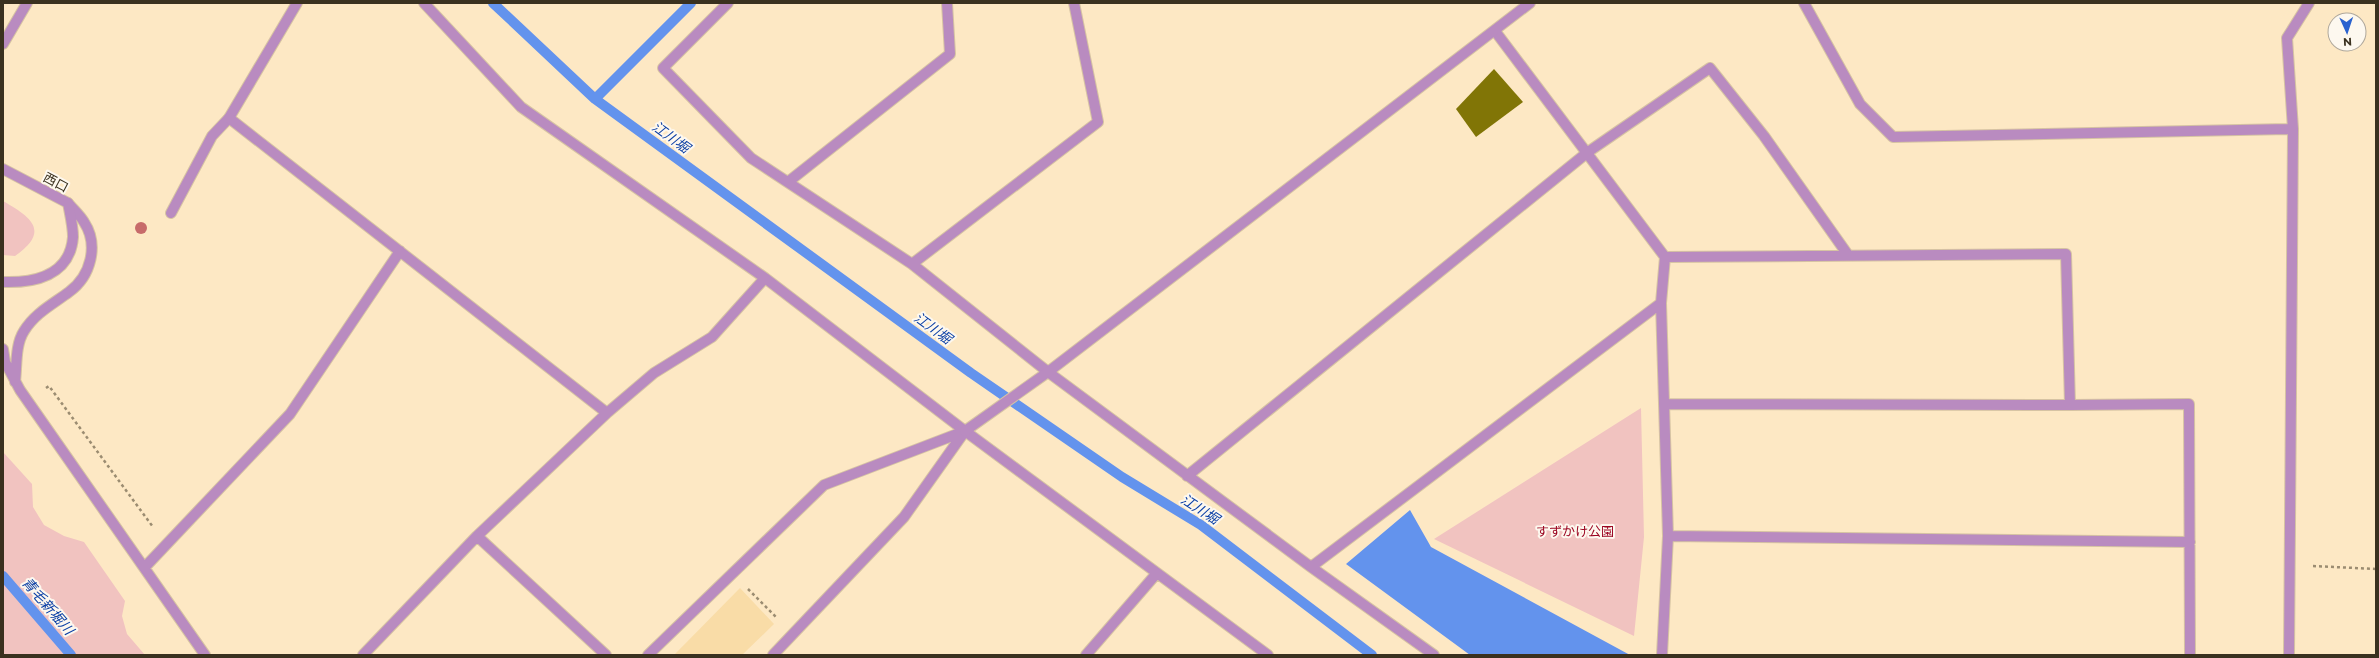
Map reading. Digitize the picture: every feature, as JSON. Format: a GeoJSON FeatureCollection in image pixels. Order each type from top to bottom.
{"type":"FeatureCollection","features":[{"type":"Feature","properties":{"kind":"street"},"geometry":{"type":"LineString","coordinates":[[3,44],[27,3]]}},
{"type":"Feature","properties":{"kind":"street"},"geometry":{"type":"LineString","coordinates":[[171,213],[212,136],[229,118],[297,3]]}},
{"type":"Feature","properties":{"kind":"street"},"geometry":{"type":"LineString","coordinates":[[728,3],[663,68],[751,158],[912,264],[1048,372],[1311,567],[1434,655]]}},
{"type":"Feature","properties":{"kind":"street"},"geometry":{"type":"LineString","coordinates":[[788,182],[950,54],[947,3]]}},
{"type":"Feature","properties":{"kind":"street"},"geometry":{"type":"LineString","coordinates":[[912,264],[1098,122],[1074,3]]}},
{"type":"Feature","properties":{"kind":"street"},"geometry":{"type":"LineString","coordinates":[[648,655],[824,485],[965,431],[1048,372],[1530,3]]}},
{"type":"Feature","properties":{"kind":"street"},"geometry":{"type":"LineString","coordinates":[[1804,3],[1860,104],[1893,137],[2293,129]]}},
{"type":"Feature","properties":{"kind":"street"},"geometry":{"type":"LineString","coordinates":[[2289,655],[2293,129],[2287,38],[2309,3]]}},
{"type":"Feature","properties":{"kind":"street"},"geometry":{"type":"LineString","coordinates":[[429,5],[520,107],[765,278],[965,431],[1268,655]]}},
{"type":"Feature","properties":{"kind":"street"},"geometry":{"type":"LineString","coordinates":[[1494,31],[1588,152],[1665,257],[1661,303],[1668,536],[1662,655]]}},
{"type":"Feature","properties":{"kind":"street"},"geometry":{"type":"LineString","coordinates":[[1187,476],[1588,152],[1710,68],[1764,136],[1848,255]]}},
{"type":"Feature","properties":{"kind":"street"},"geometry":{"type":"LineString","coordinates":[[229,118],[607,413]]}},
{"type":"Feature","properties":{"kind":"street","name":"西口"},"geometry":{"type":"LineString","coordinates":[[3,169],[68,203],[72,237],[68,254],[60,266],[39,280],[24,283],[3,282]]}},
{"type":"Feature","properties":{"kind":"street"},"geometry":{"type":"LineString","coordinates":[[15,382],[18,345],[24,330],[41,311],[70,292],[80,281],[91,261],[91,240],[84,222],[68,203]]}},
{"type":"Feature","properties":{"kind":"street"},"geometry":{"type":"LineString","coordinates":[[145,567],[290,414],[400,250]]}},
{"type":"Feature","properties":{"kind":"street"},"geometry":{"type":"LineString","coordinates":[[1665,257],[2066,254],[2070,405]]}},
{"type":"Feature","properties":{"kind":"street"},"geometry":{"type":"LineString","coordinates":[[365,654],[477,536],[607,413],[654,373],[712,337],[765,278]]}},
{"type":"Feature","properties":{"kind":"street"},"geometry":{"type":"LineString","coordinates":[[1311,567],[1661,303]]}},
{"type":"Feature","properties":{"kind":"street"},"geometry":{"type":"LineString","coordinates":[[3,349],[5,362],[15,382],[205,655]]}},
{"type":"Feature","properties":{"kind":"street"},"geometry":{"type":"LineString","coordinates":[[1664,404],[2189,404],[2190,655]]}},
{"type":"Feature","properties":{"kind":"street"},"geometry":{"type":"LineString","coordinates":[[773,655],[904,517],[965,431]]}},
{"type":"Feature","properties":{"kind":"street"},"geometry":{"type":"LineString","coordinates":[[477,536],[606,655]]}},
{"type":"Feature","properties":{"kind":"street"},"geometry":{"type":"LineString","coordinates":[[1668,536],[2190,542]]}},
{"type":"Feature","properties":{"kind":"street"},"geometry":{"type":"LineString","coordinates":[[1086,655],[1157,573]]}},
{"type":"Feature","properties":{"kind":"path"},"geometry":{"type":"LineString","coordinates":[[28,401],[49,386],[166,545]]}},
{"type":"Feature","properties":{"kind":"path"},"geometry":{"type":"LineString","coordinates":[[2290,566],[2376,569]]}},
{"type":"Feature","properties":{"kind":"path"},"geometry":{"type":"LineString","coordinates":[[733,573],[793,634]]}},
{"type":"Feature","properties":{"kind":"shaded area"},"geometry":{"type":"Polygon","coordinates":[[[740,588],[774,624],[742,655],[674,655],[740,588]]]}},
{"type":"Feature","properties":{"kind":"green space"},"geometry":{"type":"Polygon","coordinates":[[[3,201],[22,213],[33,225],[34,232],[32,239],[26,247],[15,256],[3,255],[3,201]]]}},
{"type":"Feature","properties":{"kind":"green space","name":"すずかけ公園"},"geometry":{"type":"Polygon","coordinates":[[[1641,408],[1644,537],[1634,636],[1434,539],[1641,408]]]}},
{"type":"Feature","properties":{"kind":"green space"},"geometry":{"type":"Polygon","coordinates":[[[3,452],[32,484],[33,507],[44,525],[64,536],[84,542],[125,601],[122,616],[127,634],[145,655],[3,655],[3,452]]]}},
{"type":"Feature","properties":{"kind":"water"},"geometry":{"type":"Polygon","coordinates":[[[1410,510],[1431,547],[1630,655],[1470,655],[1346,564],[1410,510]]]}},
{"type":"Feature","properties":{"kind":"building"},"geometry":{"type":"Polygon","coordinates":[[[1494,69],[1523,102],[1476,137],[1456,109],[1494,69]]]}},
{"type":"Feature","properties":{"kind":"waterway","name":"江川堀"},"geometry":{"type":"LineString","coordinates":[[493,3],[595,99],[971,373],[1122,477],[1201,525],[1372,655]]}},
{"type":"Feature","properties":{"kind":"waterway"},"geometry":{"type":"LineString","coordinates":[[595,99],[691,3]]}},
{"type":"Feature","properties":{"kind":"waterway","name":"青毛新堀川"},"geometry":{"type":"LineString","coordinates":[[3,576],[71,655]]}}]}
